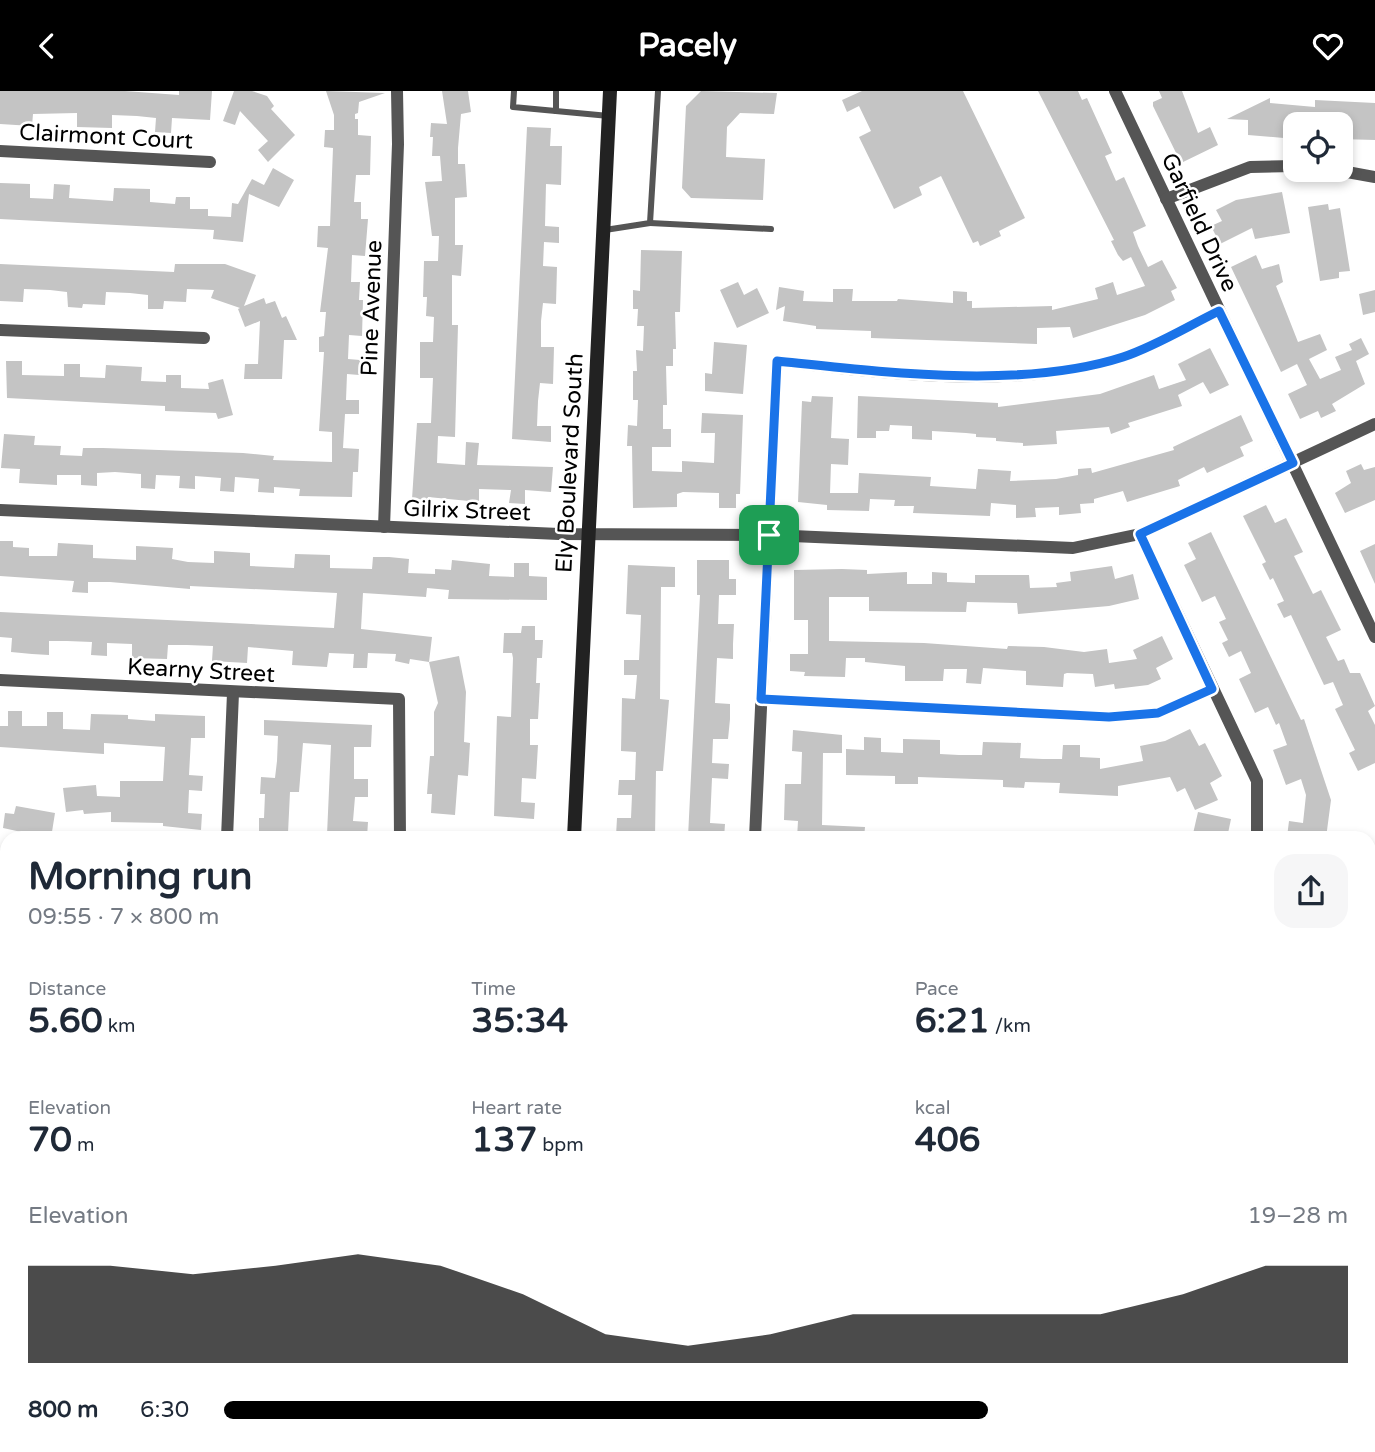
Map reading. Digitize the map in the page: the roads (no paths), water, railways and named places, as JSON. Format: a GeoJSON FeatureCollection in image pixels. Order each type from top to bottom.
{"type":"FeatureCollection","features":[{"type":"Feature","properties":{"kind":"main road","name":"Ely Boulevard South"},"geometry":{"type":"LineString","coordinates":[[574,831],[610,91]]}},
{"type":"Feature","properties":{"kind":"street","name":"Pine Avenue"},"geometry":{"type":"LineString","coordinates":[[384,527],[398,144],[397,91]]}},
{"type":"Feature","properties":{"kind":"street","name":"Garfield Drive"},"geometry":{"type":"LineString","coordinates":[[1115,91],[1219,311],[1371,618],[1375,637]]}},
{"type":"Feature","properties":{"kind":"street","name":"Clairmont Court"},"geometry":{"type":"LineString","coordinates":[[0,151],[210,162]]}},
{"type":"Feature","properties":{"kind":"street"},"geometry":{"type":"LineString","coordinates":[[1166,199],[1250,167],[1283,166]]}},
{"type":"Feature","properties":{"kind":"street"},"geometry":{"type":"LineString","coordinates":[[1353,173],[1375,177]]}},
{"type":"Feature","properties":{"kind":"street"},"geometry":{"type":"LineString","coordinates":[[755,831],[777,361],[847,369],[984,376],[1067,369],[1123,356],[1219,311]]}},
{"type":"Feature","properties":{"kind":"street"},"geometry":{"type":"LineString","coordinates":[[0,330],[204,338]]}},
{"type":"Feature","properties":{"kind":"street","name":"Gilrix Street"},"geometry":{"type":"LineString","coordinates":[[0,510],[384,527],[587,534],[769,535],[1073,548],[1140,534],[1375,424]]}},
{"type":"Feature","properties":{"kind":"street"},"geometry":{"type":"LineString","coordinates":[[1140,534],[1257,781],[1257,831]]}},
{"type":"Feature","properties":{"kind":"street","name":"Kearny Street"},"geometry":{"type":"LineString","coordinates":[[0,680],[399,699],[400,831]]}},
{"type":"Feature","properties":{"kind":"street"},"geometry":{"type":"LineString","coordinates":[[761,699],[1109,717],[1158,713],[1212,689]]}},
{"type":"Feature","properties":{"kind":"street"},"geometry":{"type":"LineString","coordinates":[[227,831],[233,693]]}},
{"type":"Feature","properties":{"kind":"lane"},"geometry":{"type":"LineString","coordinates":[[514,91],[513,107],[609,116]]}},
{"type":"Feature","properties":{"kind":"lane"},"geometry":{"type":"LineString","coordinates":[[556,91],[556,111]]}},
{"type":"Feature","properties":{"kind":"lane"},"geometry":{"type":"LineString","coordinates":[[650,223],[658,91]]}},
{"type":"Feature","properties":{"kind":"lane"},"geometry":{"type":"LineString","coordinates":[[605,230],[650,223],[771,229]]}}]}
